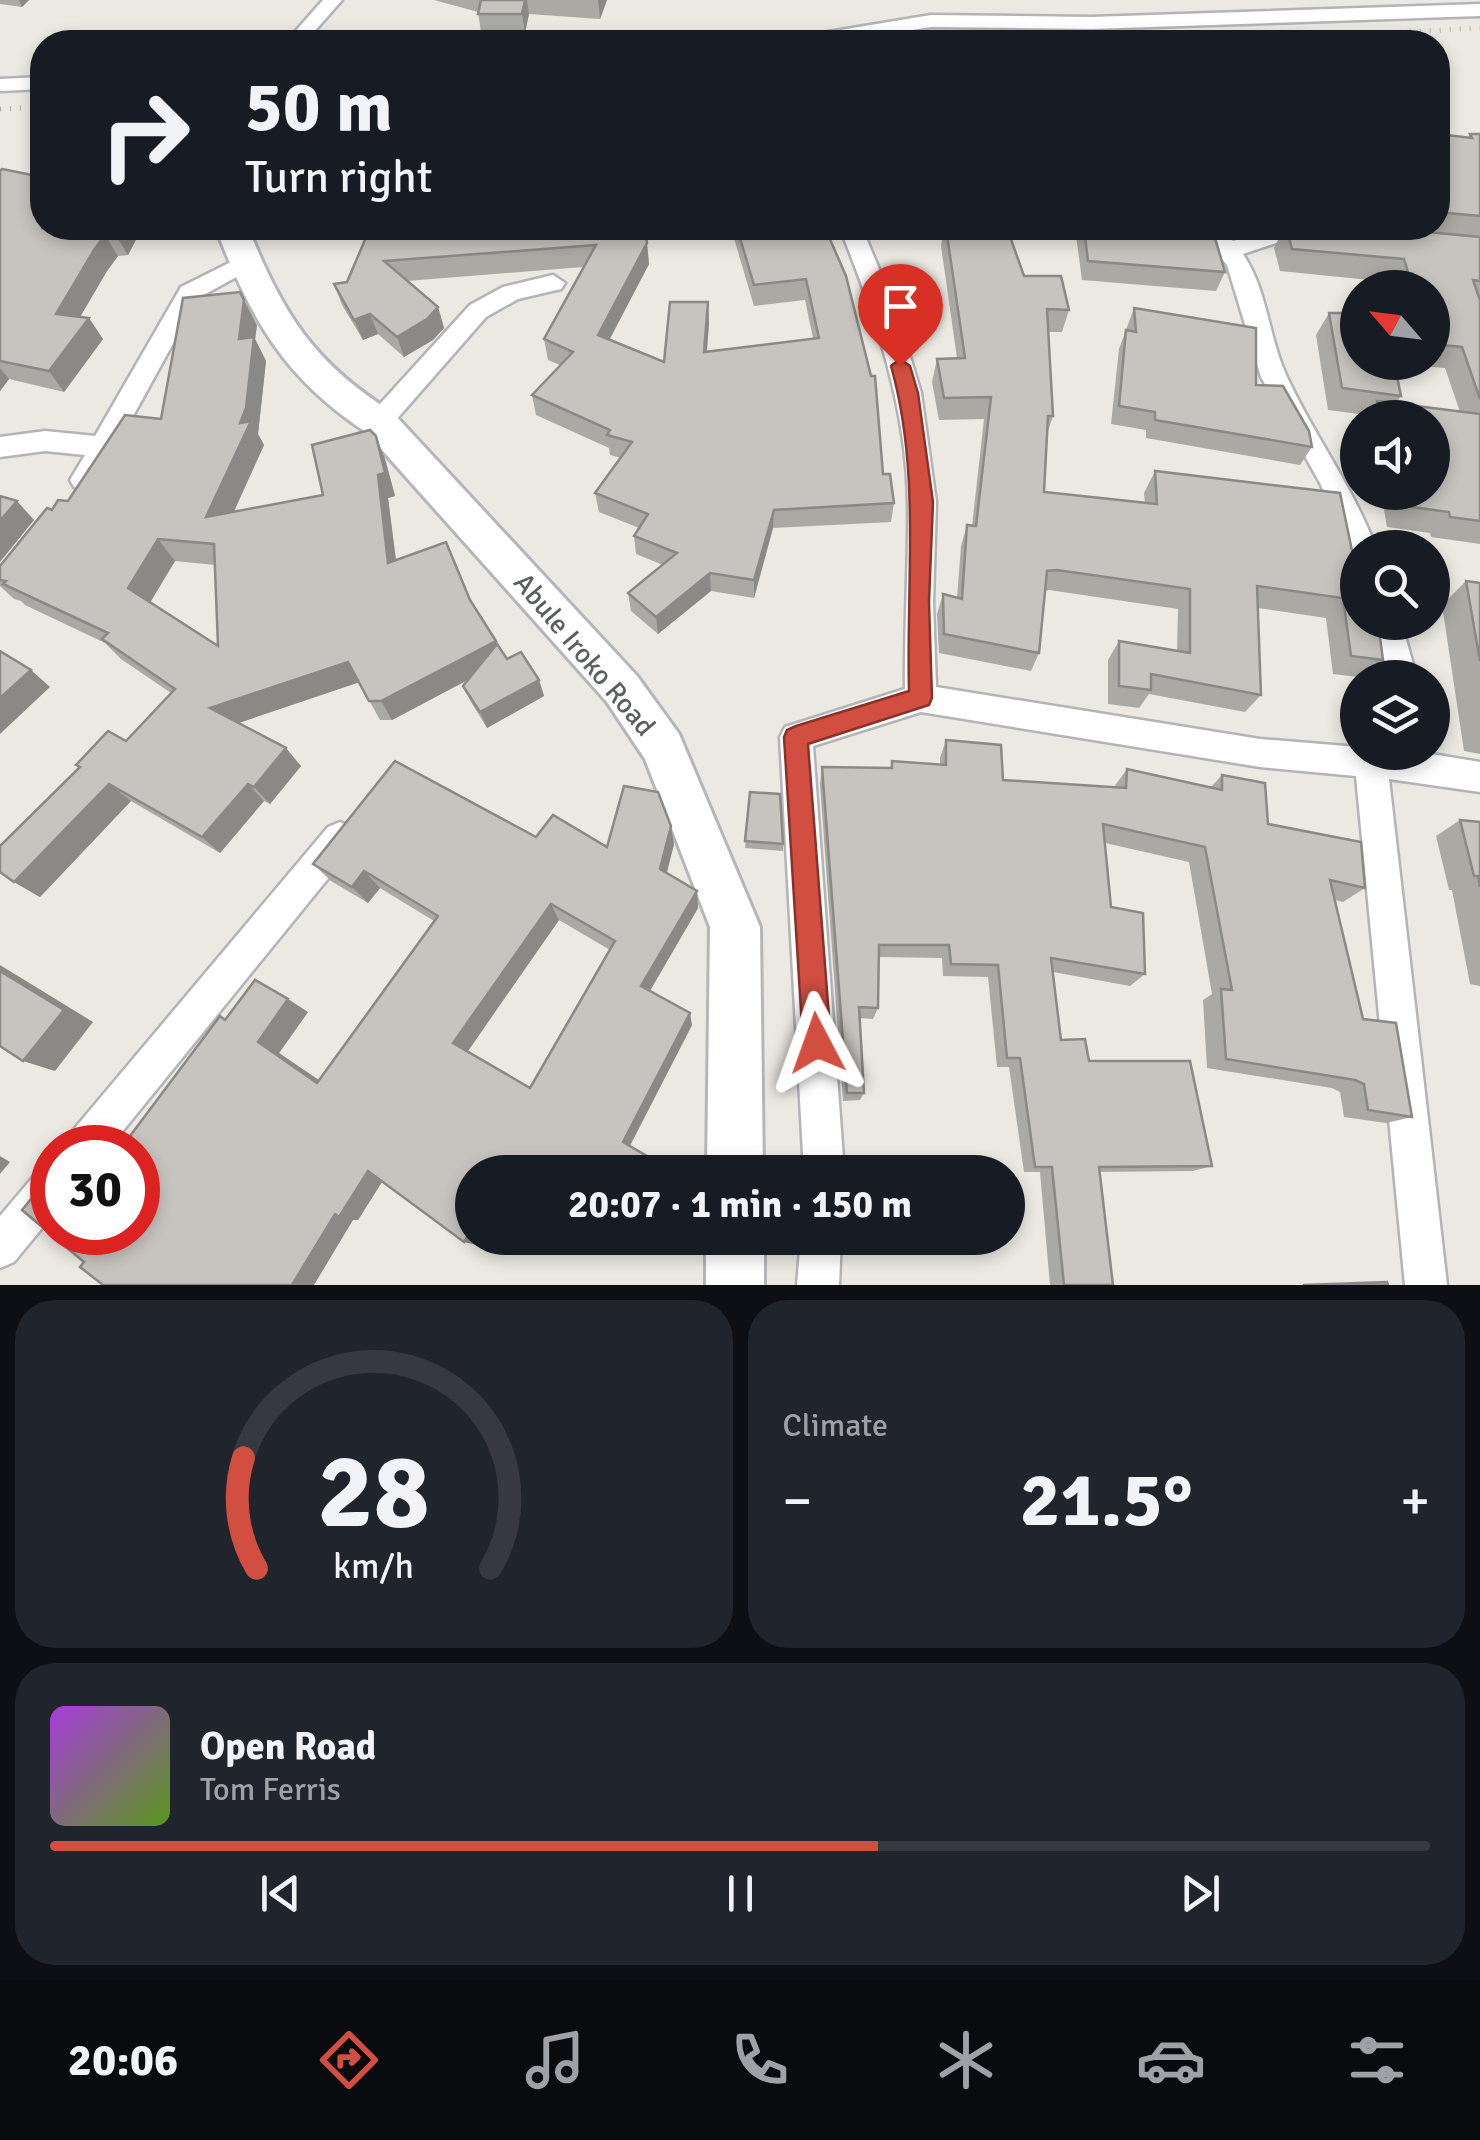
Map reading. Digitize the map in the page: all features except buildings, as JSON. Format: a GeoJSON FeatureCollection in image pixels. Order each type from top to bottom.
{"type":"FeatureCollection","features":[{"type":"Feature","properties":{"kind":"street"},"geometry":{"type":"LineString","coordinates":[[306,30],[332,0]]}},
{"type":"Feature","properties":{"kind":"street"},"geometry":{"type":"LineString","coordinates":[[890,30],[931,21],[1090,23],[1480,10]]}},
{"type":"Feature","properties":{"kind":"street"},"geometry":{"type":"LineString","coordinates":[[0,85],[30,84]]}},
{"type":"Feature","properties":{"kind":"street"},"geometry":{"type":"LineString","coordinates":[[856,240],[884,310],[908,393],[922,502],[920,698]]}},
{"type":"Feature","properties":{"kind":"street"},"geometry":{"type":"LineString","coordinates":[[1220,240],[1231,250],[1256,306],[1261,342],[1273,376],[1353,530]]}},
{"type":"Feature","properties":{"kind":"street"},"geometry":{"type":"LineString","coordinates":[[1231,250],[1262,240]]}},
{"type":"Feature","properties":{"kind":"street"},"geometry":{"type":"LineString","coordinates":[[74,496],[189,292],[239,245]]}},
{"type":"Feature","properties":{"kind":"street","name":"Abule Iroko Road"},"geometry":{"type":"LineString","coordinates":[[239,245],[268,317],[306,365],[343,402],[379,422],[622,689],[663,748],[735,927],[735,1155]]}},
{"type":"Feature","properties":{"kind":"street"},"geometry":{"type":"LineString","coordinates":[[379,422],[478,311],[511,293],[553,284]]}},
{"type":"Feature","properties":{"kind":"street"},"geometry":{"type":"LineString","coordinates":[[0,447],[45,441],[104,447]]}},
{"type":"Feature","properties":{"kind":"street"},"geometry":{"type":"LineString","coordinates":[[823,1155],[796,737],[920,698],[1260,753],[1340,759]]}},
{"type":"Feature","properties":{"kind":"street"},"geometry":{"type":"LineString","coordinates":[[1450,768],[1480,777]]}},
{"type":"Feature","properties":{"kind":"street"},"geometry":{"type":"LineString","coordinates":[[1372,770],[1426,1285]]}},
{"type":"Feature","properties":{"kind":"street"},"geometry":{"type":"LineString","coordinates":[[103,1125],[347,829]]}},
{"type":"Feature","properties":{"kind":"street"},"geometry":{"type":"LineString","coordinates":[[0,1248],[30,1212]]}},
{"type":"Feature","properties":{"kind":"street"},"geometry":{"type":"LineString","coordinates":[[735,1255],[735,1285]]}},
{"type":"Feature","properties":{"kind":"street"},"geometry":{"type":"LineString","coordinates":[[818,1285],[819,1255]]}},
{"type":"Feature","properties":{"kind":"railway"},"geometry":{"type":"LineString","coordinates":[[1443,30],[1480,28]]}},
{"type":"Feature","properties":{"kind":"railway"},"geometry":{"type":"LineString","coordinates":[[0,109],[30,108]]}},
{"type":"Feature","properties":{"kind":"route"},"geometry":{"type":"LineString","coordinates":[[817,1043],[796,737],[920,698],[922,502],[908,393],[900,366]]}}]}
